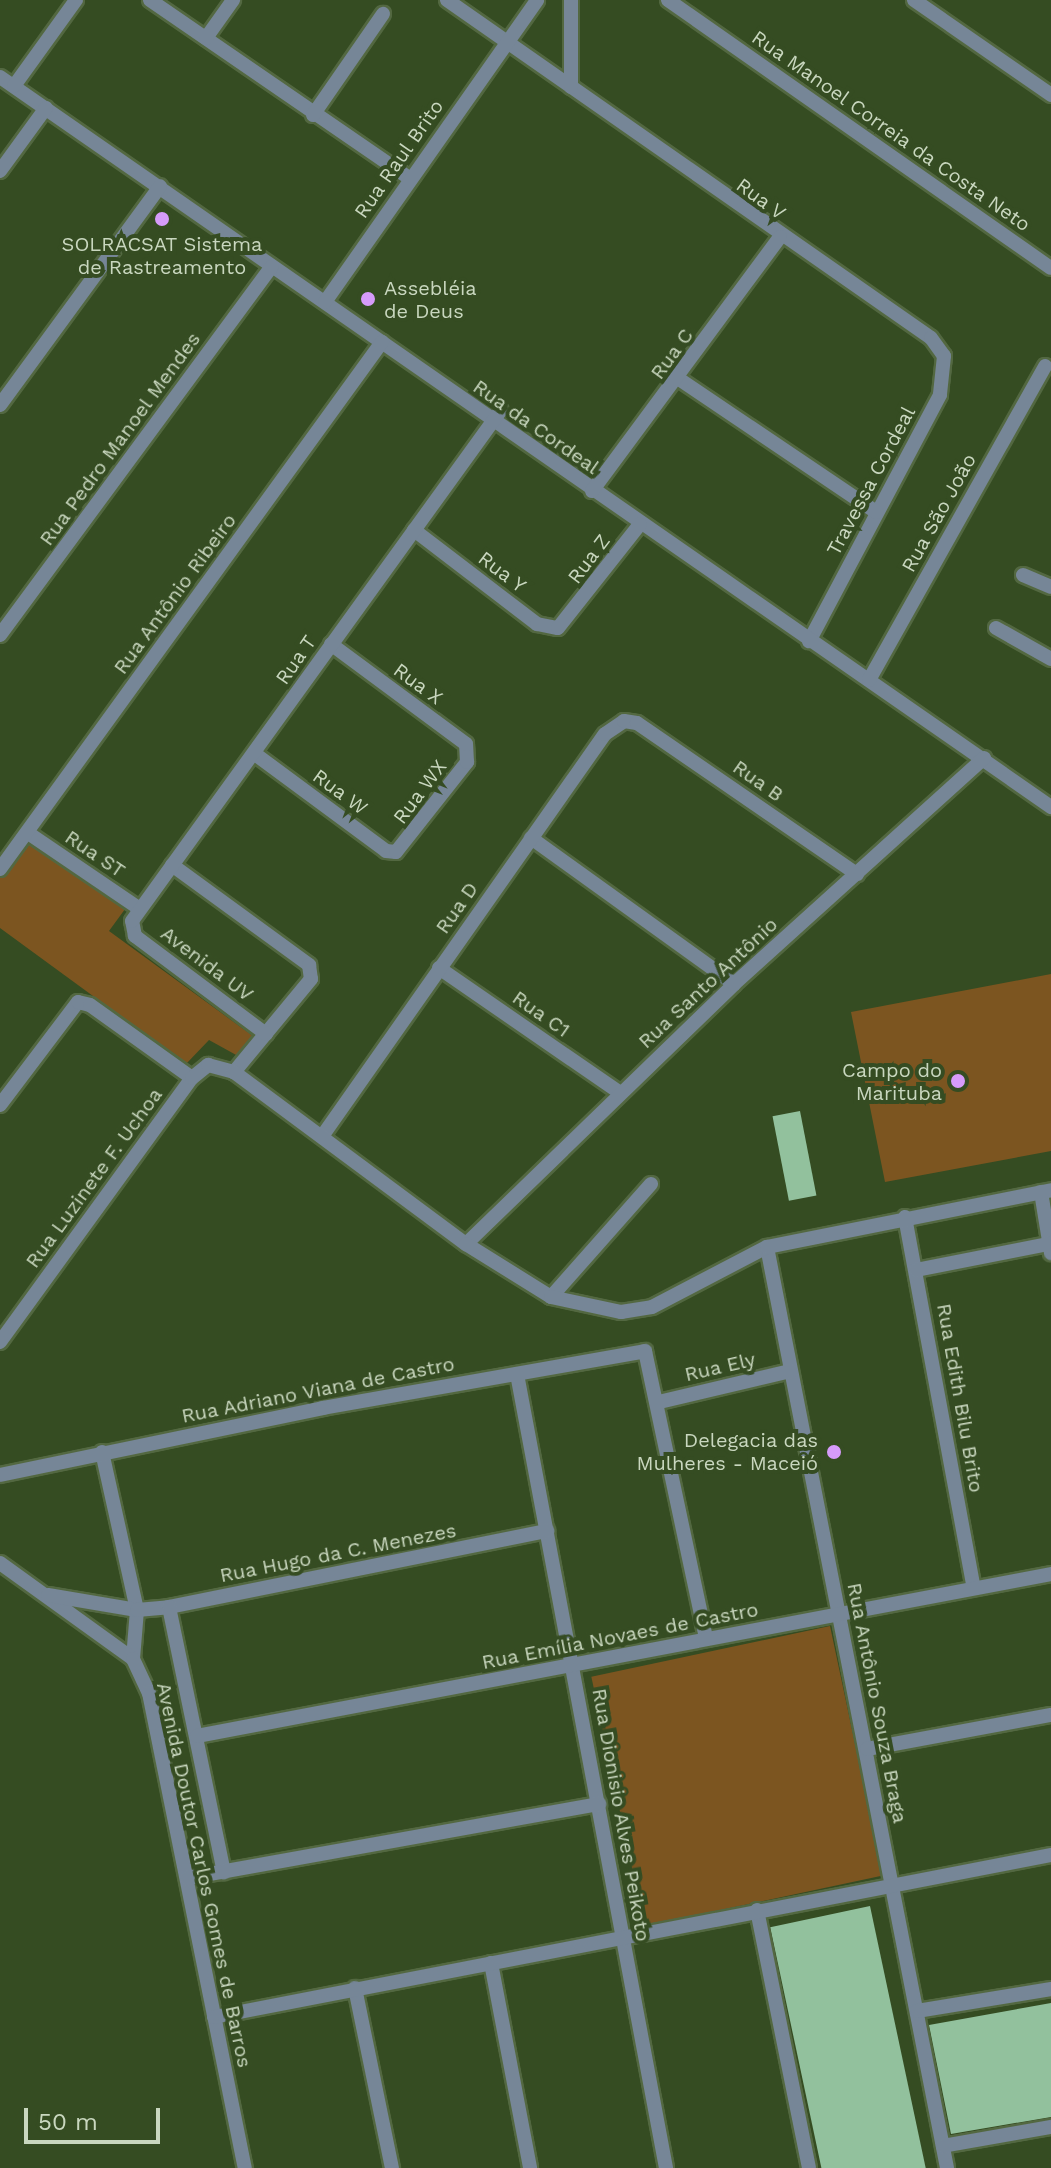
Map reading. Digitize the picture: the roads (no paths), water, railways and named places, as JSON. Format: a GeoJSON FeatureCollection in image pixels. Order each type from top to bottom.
{"type":"FeatureCollection","features":[{"type":"Feature","properties":{"kind":"street"},"geometry":{"type":"LineString","coordinates":[[14,86],[76,0]]}},
{"type":"Feature","properties":{"kind":"street"},"geometry":{"type":"LineString","coordinates":[[150,0],[313,115],[409,178]]}},
{"type":"Feature","properties":{"kind":"street"},"geometry":{"type":"LineString","coordinates":[[206,38],[233,0]]}},
{"type":"Feature","properties":{"kind":"street"},"geometry":{"type":"LineString","coordinates":[[447,0],[571,87]]}},
{"type":"Feature","properties":{"kind":"street","name":"Rua Raul Brito"},"geometry":{"type":"LineString","coordinates":[[325,302],[409,178],[537,0]]}},
{"type":"Feature","properties":{"kind":"street"},"geometry":{"type":"LineString","coordinates":[[571,0],[571,87]]}},
{"type":"Feature","properties":{"kind":"street","name":"Rua Manoel Correia da Costa Neto"},"geometry":{"type":"LineString","coordinates":[[668,0],[1051,268]]}},
{"type":"Feature","properties":{"kind":"street"},"geometry":{"type":"LineString","coordinates":[[914,0],[1051,95]]}},
{"type":"Feature","properties":{"kind":"street"},"geometry":{"type":"LineString","coordinates":[[313,115],[383,14]]}},
{"type":"Feature","properties":{"kind":"street","name":"Rua da Cordeal"},"geometry":{"type":"LineString","coordinates":[[0,77],[382,342],[497,415],[592,491],[1051,807]]}},
{"type":"Feature","properties":{"kind":"street","name":"Rua V"},"geometry":{"type":"LineString","coordinates":[[571,87],[780,237],[931,338]]}},
{"type":"Feature","properties":{"kind":"street"},"geometry":{"type":"LineString","coordinates":[[0,171],[46,108]]}},
{"type":"Feature","properties":{"kind":"street"},"geometry":{"type":"LineString","coordinates":[[0,405],[160,186]]}},
{"type":"Feature","properties":{"kind":"street","name":"Rua C"},"geometry":{"type":"LineString","coordinates":[[592,491],[679,379],[780,237]]}},
{"type":"Feature","properties":{"kind":"street","name":"Rua Pedro Manoel Mendes"},"geometry":{"type":"LineString","coordinates":[[0,635],[272,266]]}},
{"type":"Feature","properties":{"kind":"street","name":"Travessa Cordeal"},"geometry":{"type":"LineString","coordinates":[[809,641],[940,395],[944,356],[931,338]]}},
{"type":"Feature","properties":{"kind":"street","name":"Rua Antônio Ribeiro"},"geometry":{"type":"LineString","coordinates":[[0,869],[382,342]]}},
{"type":"Feature","properties":{"kind":"street","name":"Rua São João"},"geometry":{"type":"LineString","coordinates":[[869,680],[1045,366]]}},
{"type":"Feature","properties":{"kind":"street"},"geometry":{"type":"LineString","coordinates":[[679,379],[876,512]]}},
{"type":"Feature","properties":{"kind":"street","name":"Rua T"},"geometry":{"type":"LineString","coordinates":[[136,915],[497,415]]}},
{"type":"Feature","properties":{"kind":"street","name":"Rua Z"},"geometry":{"type":"LineString","coordinates":[[570,619],[640,524]]}},
{"type":"Feature","properties":{"kind":"street","name":"Rua Y"},"geometry":{"type":"LineString","coordinates":[[414,530],[537,624],[558,628],[570,619]]}},
{"type":"Feature","properties":{"kind":"street"},"geometry":{"type":"LineString","coordinates":[[1023,575],[1051,587]]}},
{"type":"Feature","properties":{"kind":"street"},"geometry":{"type":"LineString","coordinates":[[996,628],[1051,659]]}},
{"type":"Feature","properties":{"kind":"street","name":"Rua X"},"geometry":{"type":"LineString","coordinates":[[331,644],[466,744],[467,762]]}},
{"type":"Feature","properties":{"kind":"street","name":"Rua D"},"geometry":{"type":"LineString","coordinates":[[323,1135],[605,734],[624,721],[637,723]]}},
{"type":"Feature","properties":{"kind":"street","name":"Rua B"},"geometry":{"type":"LineString","coordinates":[[637,723],[857,874]]}},
{"type":"Feature","properties":{"kind":"street","name":"Rua W"},"geometry":{"type":"LineString","coordinates":[[255,754],[386,851],[404,846]]}},
{"type":"Feature","properties":{"kind":"street","name":"Rua Santo Antônio"},"geometry":{"type":"LineString","coordinates":[[466,1244],[619,1092],[734,984],[984,758]]}},
{"type":"Feature","properties":{"kind":"street","name":"Rua WX"},"geometry":{"type":"LineString","coordinates":[[404,846],[467,762]]}},
{"type":"Feature","properties":{"kind":"street","name":"Rua ST"},"geometry":{"type":"LineString","coordinates":[[28,833],[136,915]]}},
{"type":"Feature","properties":{"kind":"street"},"geometry":{"type":"LineString","coordinates":[[531,838],[734,984]]}},
{"type":"Feature","properties":{"kind":"street"},"geometry":{"type":"LineString","coordinates":[[172,865],[309,965],[311,979],[234,1072]]}},
{"type":"Feature","properties":{"kind":"street","name":"Avenida UV"},"geometry":{"type":"LineString","coordinates":[[136,915],[135,936],[266,1034]]}},
{"type":"Feature","properties":{"kind":"street","name":"Rua C1"},"geometry":{"type":"LineString","coordinates":[[439,968],[619,1092]]}},
{"type":"Feature","properties":{"kind":"street"},"geometry":{"type":"LineString","coordinates":[[0,1105],[68,1008],[78,1002],[90,1005],[192,1078],[208,1065],[234,1072],[466,1244],[551,1297],[621,1312],[652,1307],[767,1247],[1046,1191],[1050,1249],[916,1270]]}},
{"type":"Feature","properties":{"kind":"street","name":"Rua Luzinete F. Uchoa"},"geometry":{"type":"LineString","coordinates":[[0,1342],[192,1078]]}},
{"type":"Feature","properties":{"kind":"street"},"geometry":{"type":"LineString","coordinates":[[551,1297],[651,1184]]}},
{"type":"Feature","properties":{"kind":"street","name":"Rua Edith Bilu Brito"},"geometry":{"type":"LineString","coordinates":[[905,1217],[974,1588]]}},
{"type":"Feature","properties":{"kind":"street","name":"Rua Antônio Souza Braga"},"geometry":{"type":"LineString","coordinates":[[767,1247],[947,2168]]}},
{"type":"Feature","properties":{"kind":"street","name":"Rua Adriano Viana de Castro"},"geometry":{"type":"LineString","coordinates":[[0,1475],[102,1452],[645,1351],[659,1402]]}},
{"type":"Feature","properties":{"kind":"street","name":"Rua Ely"},"geometry":{"type":"LineString","coordinates":[[659,1402],[790,1371]]}},
{"type":"Feature","properties":{"kind":"street","name":"Rua Dionisio Alves Peikoto"},"geometry":{"type":"LineString","coordinates":[[517,1374],[666,2168]]}},
{"type":"Feature","properties":{"kind":"street"},"geometry":{"type":"LineString","coordinates":[[659,1402],[706,1638]]}},
{"type":"Feature","properties":{"kind":"street"},"geometry":{"type":"LineString","coordinates":[[102,1452],[137,1610],[133,1659]]}},
{"type":"Feature","properties":{"kind":"street","name":"Rua Hugo da C. Menezes"},"geometry":{"type":"LineString","coordinates":[[44,1594],[137,1610],[169,1607],[547,1531]]}},
{"type":"Feature","properties":{"kind":"street","name":"Avenida Doutor Carlos Gomes de Barros"},"geometry":{"type":"LineString","coordinates":[[0,1563],[133,1659],[149,1693],[245,2168]]}},
{"type":"Feature","properties":{"kind":"street","name":"Rua Emília Novaes de Castro"},"geometry":{"type":"LineString","coordinates":[[197,1736],[1051,1574]]}},
{"type":"Feature","properties":{"kind":"street"},"geometry":{"type":"LineString","coordinates":[[169,1607],[224,1872]]}},
{"type":"Feature","properties":{"kind":"street"},"geometry":{"type":"LineString","coordinates":[[867,1749],[1051,1715]]}},
{"type":"Feature","properties":{"kind":"street"},"geometry":{"type":"LineString","coordinates":[[187,1878],[599,1804]]}},
{"type":"Feature","properties":{"kind":"street"},"geometry":{"type":"LineString","coordinates":[[214,2017],[892,1883],[1051,1855]]}},
{"type":"Feature","properties":{"kind":"street"},"geometry":{"type":"LineString","coordinates":[[757,1910],[809,2168]]}},
{"type":"Feature","properties":{"kind":"street"},"geometry":{"type":"LineString","coordinates":[[491,1963],[530,2168]]}},
{"type":"Feature","properties":{"kind":"street"},"geometry":{"type":"LineString","coordinates":[[355,1988],[392,2168]]}},
{"type":"Feature","properties":{"kind":"street"},"geometry":{"type":"LineString","coordinates":[[917,2011],[1051,1989]]}},
{"type":"Feature","properties":{"kind":"street"},"geometry":{"type":"LineString","coordinates":[[943,2146],[1051,2127]]}},
{"type":"Feature","properties":{"kind":"place","name":"SOLRACSAT Sistema de Rastreamento"},"geometry":{"type":"Point","coordinates":[162,219]}},
{"type":"Feature","properties":{"kind":"place","name":"Assebléia de Deus"},"geometry":{"type":"Point","coordinates":[368,299]}},
{"type":"Feature","properties":{"kind":"place","name":"Campo do Marituba"},"geometry":{"type":"Point","coordinates":[958,1081]}},
{"type":"Feature","properties":{"kind":"place","name":"Delegacia das Mulheres - Maceió"},"geometry":{"type":"Point","coordinates":[834,1452]}}]}
